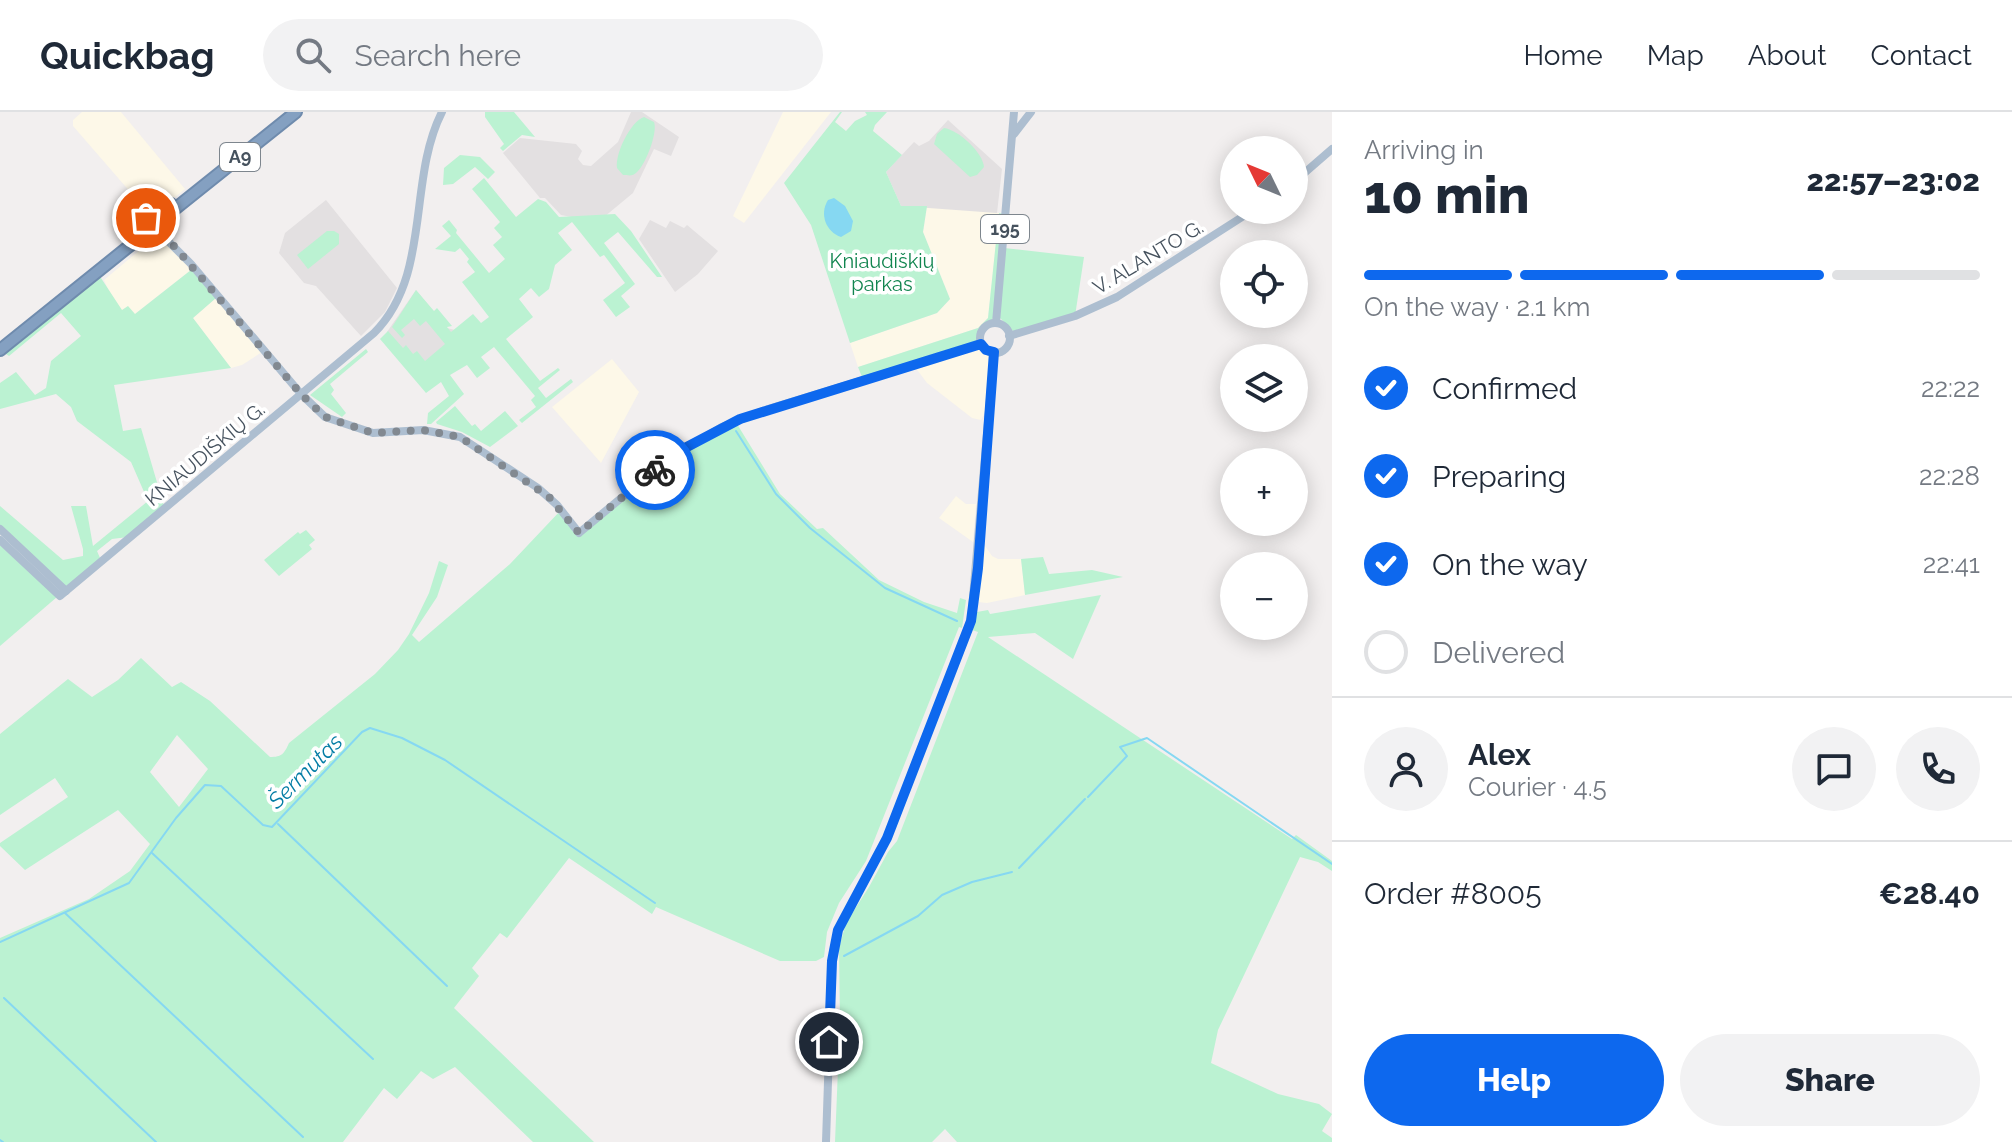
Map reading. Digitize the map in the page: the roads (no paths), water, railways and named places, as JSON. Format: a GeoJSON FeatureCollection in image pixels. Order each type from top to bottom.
{"type":"FeatureCollection","features":[{"type":"Feature","properties":{"kind":"highway","name":"A9"},"geometry":{"type":"LineString","coordinates":[[156,224],[285,112]]}},
{"type":"Feature","properties":{"kind":"highway","name":"A9"},"geometry":{"type":"LineString","coordinates":[[0,347],[296,112]]}},
{"type":"Feature","properties":{"kind":"main road","name":"KNIAUDIŠKIŲ G."},"geometry":{"type":"LineString","coordinates":[[63,594],[389,318],[402,293],[430,139],[442,112]]}},
{"type":"Feature","properties":{"kind":"main road","name":"195"},"geometry":{"type":"LineString","coordinates":[[996,323],[1014,112]]}},
{"type":"Feature","properties":{"kind":"main road"},"geometry":{"type":"LineString","coordinates":[[1014,135],[1031,112]]}},
{"type":"Feature","properties":{"kind":"main road"},"geometry":{"type":"LineString","coordinates":[[1308,170],[1332,149]]}},
{"type":"Feature","properties":{"kind":"main road"},"geometry":{"type":"LineString","coordinates":[[156,224],[301,394],[325,417],[361,431],[383,434],[436,431],[460,437],[549,497],[579,533],[667,460],[722,427],[768,409],[981,344]]}},
{"type":"Feature","properties":{"kind":"main road","name":"V. ALANTO G."},"geometry":{"type":"LineString","coordinates":[[1009,336],[1075,316],[1117,297],[1231,224]]}},
{"type":"Feature","properties":{"kind":"main road"},"geometry":{"type":"LineString","coordinates":[[996,323],[1005,327],[1009,336],[1005,348],[994,352],[986,350],[981,344],[983,329],[996,323]]}},
{"type":"Feature","properties":{"kind":"main road"},"geometry":{"type":"LineString","coordinates":[[826,1142],[832,961],[838,930],[887,838],[971,621],[994,352]]}},
{"type":"Feature","properties":{"kind":"main road"},"geometry":{"type":"LineString","coordinates":[[0,529],[63,594]]}},
{"type":"Feature","properties":{"kind":"main road"},"geometry":{"type":"LineString","coordinates":[[0,540],[63,594]]}},
{"type":"Feature","properties":{"kind":"water"},"geometry":{"type":"Polygon","coordinates":[[[834,198],[845,206],[853,221],[851,231],[841,237],[831,231],[824,217],[825,205],[834,198]]]}},
{"type":"Feature","properties":{"kind":"waterway"},"geometry":{"type":"LineString","coordinates":[[736,431],[776,494],[810,528],[885,588],[957,621]]}},
{"type":"Feature","properties":{"kind":"waterway","name":"Šermutas"},"geometry":{"type":"LineString","coordinates":[[0,942],[129,883],[176,818],[205,785],[221,786],[263,825],[272,827],[362,732],[370,728],[402,738],[445,760],[655,903]]}},
{"type":"Feature","properties":{"kind":"waterway"},"geometry":{"type":"LineString","coordinates":[[1088,797],[1127,756],[1120,747],[1147,738],[1332,864]]}},
{"type":"Feature","properties":{"kind":"waterway"},"geometry":{"type":"LineString","coordinates":[[1019,868],[1085,799]]}},
{"type":"Feature","properties":{"kind":"waterway"},"geometry":{"type":"LineString","coordinates":[[278,824],[447,986]]}},
{"type":"Feature","properties":{"kind":"waterway"},"geometry":{"type":"LineString","coordinates":[[152,853],[373,1059]]}},
{"type":"Feature","properties":{"kind":"waterway"},"geometry":{"type":"LineString","coordinates":[[844,956],[918,916],[942,895],[972,882],[1012,872]]}},
{"type":"Feature","properties":{"kind":"waterway"},"geometry":{"type":"LineString","coordinates":[[65,913],[303,1137]]}},
{"type":"Feature","properties":{"kind":"waterway"},"geometry":{"type":"LineString","coordinates":[[4,998],[156,1142]]}},
{"type":"Feature","properties":{"kind":"park label","name":"Kniaudiškių parkas"},"geometry":{"type":"Point","coordinates":[882,272]}}]}
